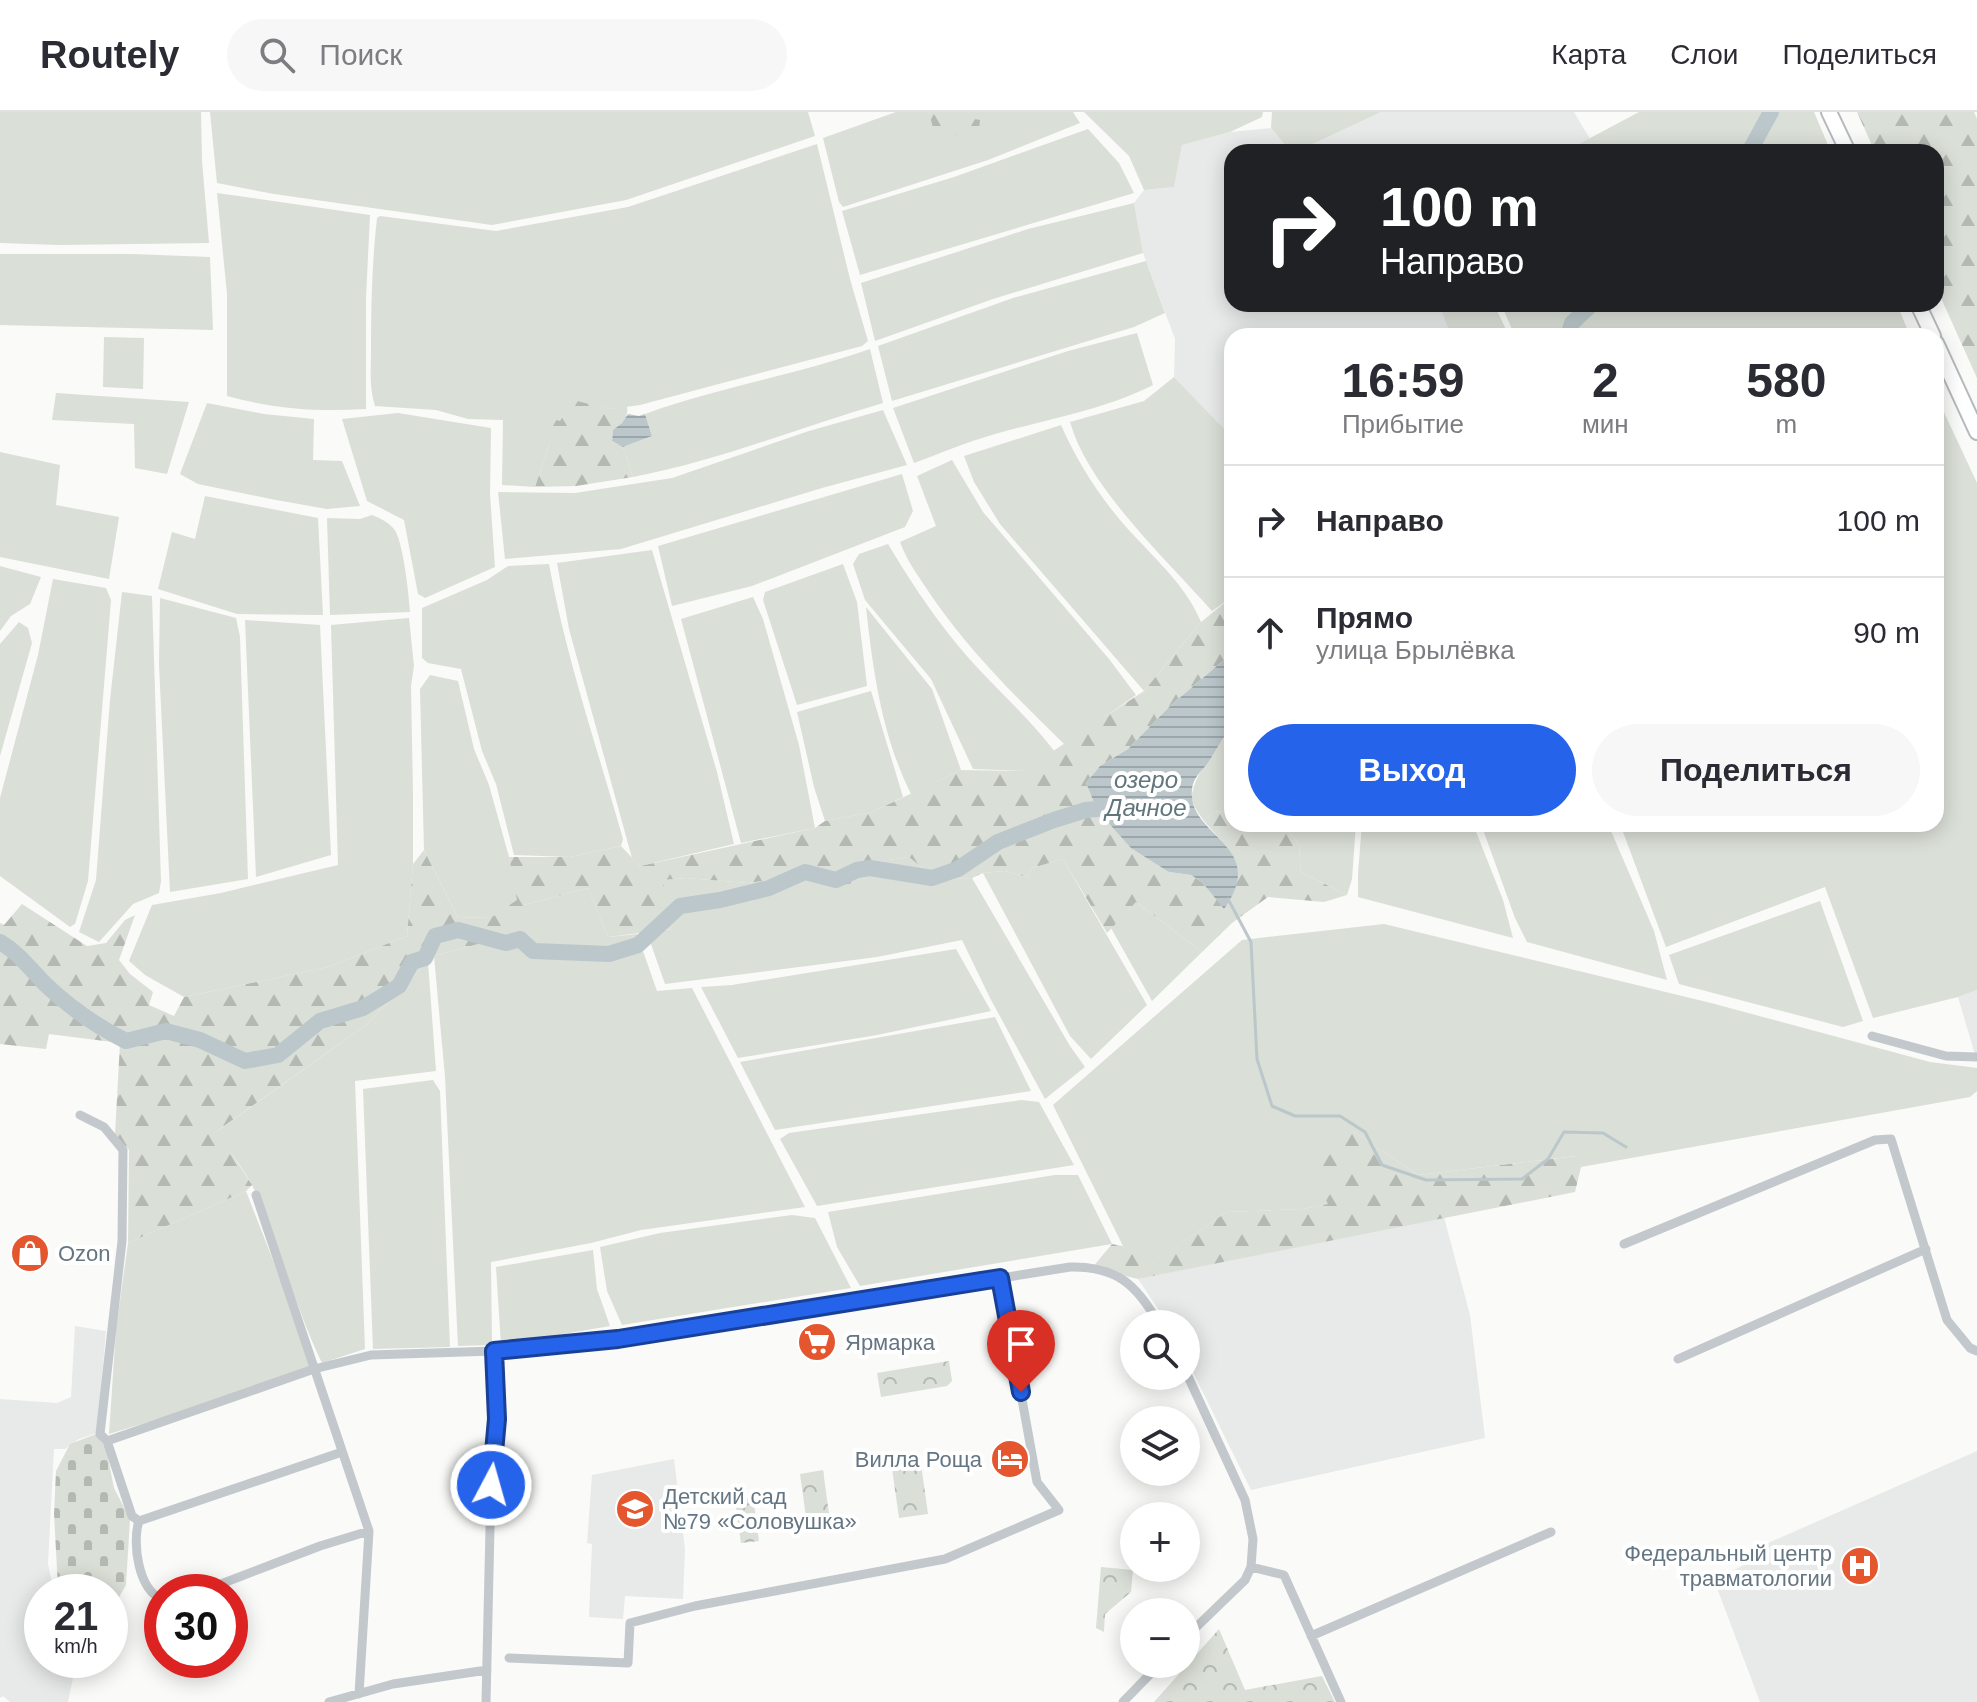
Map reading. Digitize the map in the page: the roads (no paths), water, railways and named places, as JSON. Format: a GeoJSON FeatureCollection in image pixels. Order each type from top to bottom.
{"type":"FeatureCollection","features":[{"type":"Feature","properties":{"kind":"main road"},"geometry":{"type":"LineString","coordinates":[[1829,112],[1844,144]]}},
{"type":"Feature","properties":{"kind":"main road"},"geometry":{"type":"LineString","coordinates":[[1944,360],[1977,432]]}},
{"type":"Feature","properties":{"kind":"street"},"geometry":{"type":"LineString","coordinates":[[1872,1036],[1946,1056],[1977,1057]]}},
{"type":"Feature","properties":{"kind":"street"},"geometry":{"type":"LineString","coordinates":[[80,1115],[104,1127],[123,1150],[122,1241],[100,1434],[107,1441],[132,1516],[139,1521]]}},
{"type":"Feature","properties":{"kind":"street"},"geometry":{"type":"LineString","coordinates":[[1624,1244],[1875,1140],[1891,1139],[1947,1320],[1970,1348],[1977,1351]]}},
{"type":"Feature","properties":{"kind":"street"},"geometry":{"type":"LineString","coordinates":[[256,1195],[369,1531],[359,1694]]}},
{"type":"Feature","properties":{"kind":"street"},"geometry":{"type":"LineString","coordinates":[[1678,1359],[1926,1249]]}},
{"type":"Feature","properties":{"kind":"street"},"geometry":{"type":"LineString","coordinates":[[107,1441],[314,1369],[371,1355],[494,1351],[614,1340],[1070,1267],[1107,1271],[1127,1281],[1151,1310]]}},
{"type":"Feature","properties":{"kind":"street"},"geometry":{"type":"LineString","coordinates":[[509,1658],[628,1663],[630,1623],[695,1606],[945,1559],[1059,1510],[1037,1482],[1000,1278]]}},
{"type":"Feature","properties":{"kind":"street"},"geometry":{"type":"LineString","coordinates":[[486,1702],[491,1485],[497,1419],[494,1351]]}},
{"type":"Feature","properties":{"kind":"street"},"geometry":{"type":"LineString","coordinates":[[1194,1390],[1245,1500],[1253,1539],[1251,1567],[1245,1580],[1200,1623]]}},
{"type":"Feature","properties":{"kind":"street"},"geometry":{"type":"LineString","coordinates":[[139,1521],[342,1452]]}},
{"type":"Feature","properties":{"kind":"street"},"geometry":{"type":"LineString","coordinates":[[139,1521],[135,1534],[144,1582]]}},
{"type":"Feature","properties":{"kind":"street"},"geometry":{"type":"LineString","coordinates":[[247,1574],[369,1531]]}},
{"type":"Feature","properties":{"kind":"street"},"geometry":{"type":"LineString","coordinates":[[1311,1636],[1551,1532]]}},
{"type":"Feature","properties":{"kind":"street"},"geometry":{"type":"LineString","coordinates":[[1251,1567],[1284,1575],[1341,1702]]}},
{"type":"Feature","properties":{"kind":"street"},"geometry":{"type":"LineString","coordinates":[[329,1702],[393,1684],[487,1670]]}},
{"type":"Feature","properties":{"kind":"street"},"geometry":{"type":"LineString","coordinates":[[1123,1702],[1146,1678]]}},
{"type":"Feature","properties":{"kind":"water"},"geometry":{"type":"Polygon","coordinates":[[[628,414],[645,414],[652,436],[623,447],[612,441],[613,430],[628,414]]]}},
{"type":"Feature","properties":{"kind":"water","name":"озеро Дачное"},"geometry":{"type":"Polygon","coordinates":[[[1224,660],[1224,738],[1193,784],[1193,802],[1199,816],[1232,854],[1238,869],[1236,887],[1224,909],[1202,882],[1191,875],[1169,872],[1131,848],[1097,810],[1086,783],[1100,766],[1128,749],[1170,706],[1224,660]]]}},
{"type":"Feature","properties":{"kind":"waterway"},"geometry":{"type":"LineString","coordinates":[[1753,144],[1771,112]]}},
{"type":"Feature","properties":{"kind":"waterway"},"geometry":{"type":"LineString","coordinates":[[1570,328],[1584,312]]}},
{"type":"Feature","properties":{"kind":"waterway"},"geometry":{"type":"LineString","coordinates":[[0,942],[74,1009],[126,1041],[166,1031],[200,1040],[245,1061],[278,1055],[320,1021],[363,1008],[399,986],[412,962],[425,958],[435,936],[458,930],[506,943],[520,939],[533,951],[609,954],[638,945],[680,906],[769,888],[805,872],[836,880],[857,870],[870,868],[932,878],[958,869],[998,842],[1054,820],[1086,810],[1117,807]]}},
{"type":"Feature","properties":{"kind":"waterway"},"geometry":{"type":"LineString","coordinates":[[1228,899],[1251,942],[1257,1059],[1272,1106],[1295,1116],[1340,1116],[1365,1132],[1382,1165],[1426,1180],[1522,1179],[1548,1159],[1564,1132],[1603,1133],[1626,1147]]}},
{"type":"Feature","properties":{"kind":"place","name":"Ozon"},"geometry":{"type":"Point","coordinates":[30,1253]}},
{"type":"Feature","properties":{"kind":"place","name":"Ярмарка"},"geometry":{"type":"Point","coordinates":[817,1342]}},
{"type":"Feature","properties":{"kind":"place","name":"Вилла Роща"},"geometry":{"type":"Point","coordinates":[1010,1459]}},
{"type":"Feature","properties":{"kind":"place","name":"Детский сад №79 «Соловушка»"},"geometry":{"type":"Point","coordinates":[635,1509]}},
{"type":"Feature","properties":{"kind":"place","name":"Федеральный центр травматологии"},"geometry":{"type":"Point","coordinates":[1860,1566]}}]}
